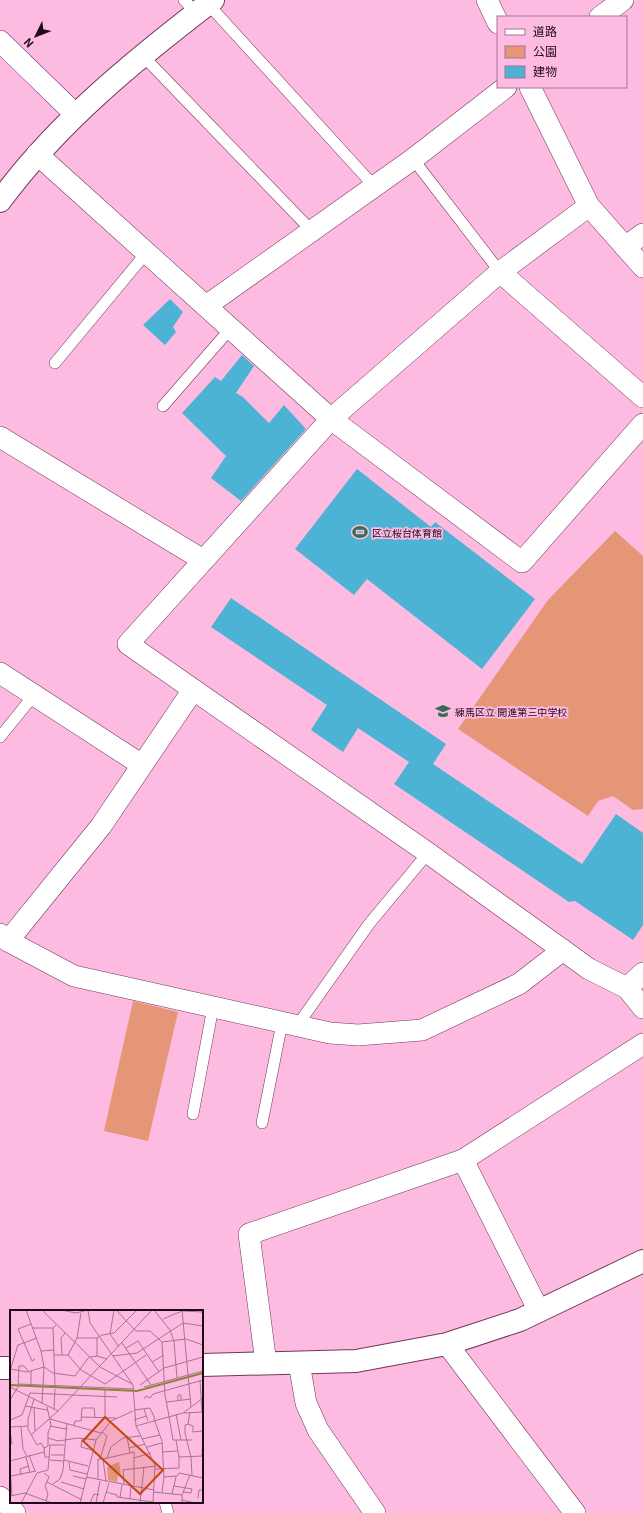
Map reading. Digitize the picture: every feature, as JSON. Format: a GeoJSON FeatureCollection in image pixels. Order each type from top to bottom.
{"type":"FeatureCollection","features":[{"type":"Feature","properties":{"kind":"street"},"geometry":{"type":"LineString","coordinates":[[486,0],[497,21]]}},
{"type":"Feature","properties":{"kind":"street"},"geometry":{"type":"LineString","coordinates":[[601,16],[623,0]]}},
{"type":"Feature","properties":{"kind":"street"},"geometry":{"type":"LineString","coordinates":[[0,201],[37,154],[76,115],[144,56],[200,4]]}},
{"type":"Feature","properties":{"kind":"street"},"geometry":{"type":"LineString","coordinates":[[0,41],[76,115]]}},
{"type":"Feature","properties":{"kind":"street"},"geometry":{"type":"LineString","coordinates":[[206,306],[413,159],[505,88]]}},
{"type":"Feature","properties":{"kind":"street"},"geometry":{"type":"LineString","coordinates":[[530,88],[589,206],[643,267]]}},
{"type":"Feature","properties":{"kind":"street"},"geometry":{"type":"LineString","coordinates":[[37,154],[331,419],[522,562],[643,424]]}},
{"type":"Feature","properties":{"kind":"street"},"geometry":{"type":"LineString","coordinates":[[589,206],[500,272],[331,419],[128,644],[428,853],[589,969],[627,988],[643,1008]]}},
{"type":"Feature","properties":{"kind":"street"},"geometry":{"type":"LineString","coordinates":[[625,247],[643,234]]}},
{"type":"Feature","properties":{"kind":"street"},"geometry":{"type":"LineString","coordinates":[[500,272],[643,397]]}},
{"type":"Feature","properties":{"kind":"street"},"geometry":{"type":"LineString","coordinates":[[0,437],[203,560]]}},
{"type":"Feature","properties":{"kind":"street"},"geometry":{"type":"LineString","coordinates":[[0,673],[142,766]]}},
{"type":"Feature","properties":{"kind":"street"},"geometry":{"type":"LineString","coordinates":[[193,690],[101,826],[4,938],[74,976],[330,1033],[358,1035],[422,1030],[519,984],[563,950]]}},
{"type":"Feature","properties":{"kind":"street"},"geometry":{"type":"LineString","coordinates":[[627,988],[643,973]]}},
{"type":"Feature","properties":{"kind":"street"},"geometry":{"type":"LineString","coordinates":[[266,1363],[249,1234],[463,1160],[643,1044]]}},
{"type":"Feature","properties":{"kind":"street"},"geometry":{"type":"LineString","coordinates":[[463,1160],[540,1311]]}},
{"type":"Feature","properties":{"kind":"street"},"geometry":{"type":"LineString","coordinates":[[203,1365],[356,1361],[447,1344],[520,1320],[641,1265]]}},
{"type":"Feature","properties":{"kind":"street"},"geometry":{"type":"LineString","coordinates":[[447,1344],[574,1513]]}},
{"type":"Feature","properties":{"kind":"street"},"geometry":{"type":"LineString","coordinates":[[299,1362],[306,1403],[318,1430],[375,1513]]}},
{"type":"Feature","properties":{"kind":"street"},"geometry":{"type":"LineString","coordinates":[[0,1497],[15,1513]]}},
{"type":"Feature","properties":{"kind":"lane"},"geometry":{"type":"LineString","coordinates":[[200,4],[374,186]]}},
{"type":"Feature","properties":{"kind":"lane"},"geometry":{"type":"LineString","coordinates":[[144,56],[312,231]]}},
{"type":"Feature","properties":{"kind":"lane"},"geometry":{"type":"LineString","coordinates":[[413,159],[500,272]]}},
{"type":"Feature","properties":{"kind":"lane"},"geometry":{"type":"LineString","coordinates":[[55,364],[147,252]]}},
{"type":"Feature","properties":{"kind":"lane"},"geometry":{"type":"LineString","coordinates":[[163,406],[231,328]]}},
{"type":"Feature","properties":{"kind":"lane"},"geometry":{"type":"LineString","coordinates":[[0,737],[34,695]]}},
{"type":"Feature","properties":{"kind":"lane"},"geometry":{"type":"LineString","coordinates":[[262,1123],[289,1024],[428,853]]}},
{"type":"Feature","properties":{"kind":"lane"},"geometry":{"type":"LineString","coordinates":[[193,1114],[213,1007]]}},
{"type":"Feature","properties":{"kind":"lane"},"geometry":{"type":"LineString","coordinates":[[165,1503],[168,1513]]}},
{"type":"Feature","properties":{"kind":"green space"},"geometry":{"type":"Polygon","coordinates":[[[615,531],[643,556],[643,809],[633,810],[613,796],[598,801],[588,816],[458,729],[548,600],[615,531]]]}},
{"type":"Feature","properties":{"kind":"green space"},"geometry":{"type":"Polygon","coordinates":[[[133,1001],[178,1012],[148,1141],[104,1131],[133,1001]]]}},
{"type":"Feature","properties":{"kind":"building"},"geometry":{"type":"Polygon","coordinates":[[[170,299],[183,312],[173,327],[176,332],[165,345],[143,325],[170,299]]]}},
{"type":"Feature","properties":{"kind":"building"},"geometry":{"type":"Polygon","coordinates":[[[242,355],[254,366],[236,393],[243,397],[269,423],[284,405],[306,429],[241,501],[211,478],[226,456],[182,413],[215,377],[221,381],[242,355]]]}},
{"type":"Feature","properties":{"kind":"building"},"geometry":{"type":"Polygon","coordinates":[[[357,469],[431,527],[435,522],[535,599],[482,669],[367,579],[354,595],[295,549],[357,469]]]}},
{"type":"Feature","properties":{"kind":"building"},"geometry":{"type":"Polygon","coordinates":[[[231,598],[446,744],[433,764],[582,864],[616,814],[643,833],[643,925],[633,940],[575,901],[569,902],[394,784],[409,762],[358,728],[343,752],[311,730],[327,705],[211,627],[231,598]]]}},
{"type":"Feature","properties":{"kind":"place","name":"区立桜台体育館"},"geometry":{"type":"Point","coordinates":[360,532]}},
{"type":"Feature","properties":{"kind":"place","name":"練馬区立 開進第三中学校"},"geometry":{"type":"Point","coordinates":[443,711]}}]}
